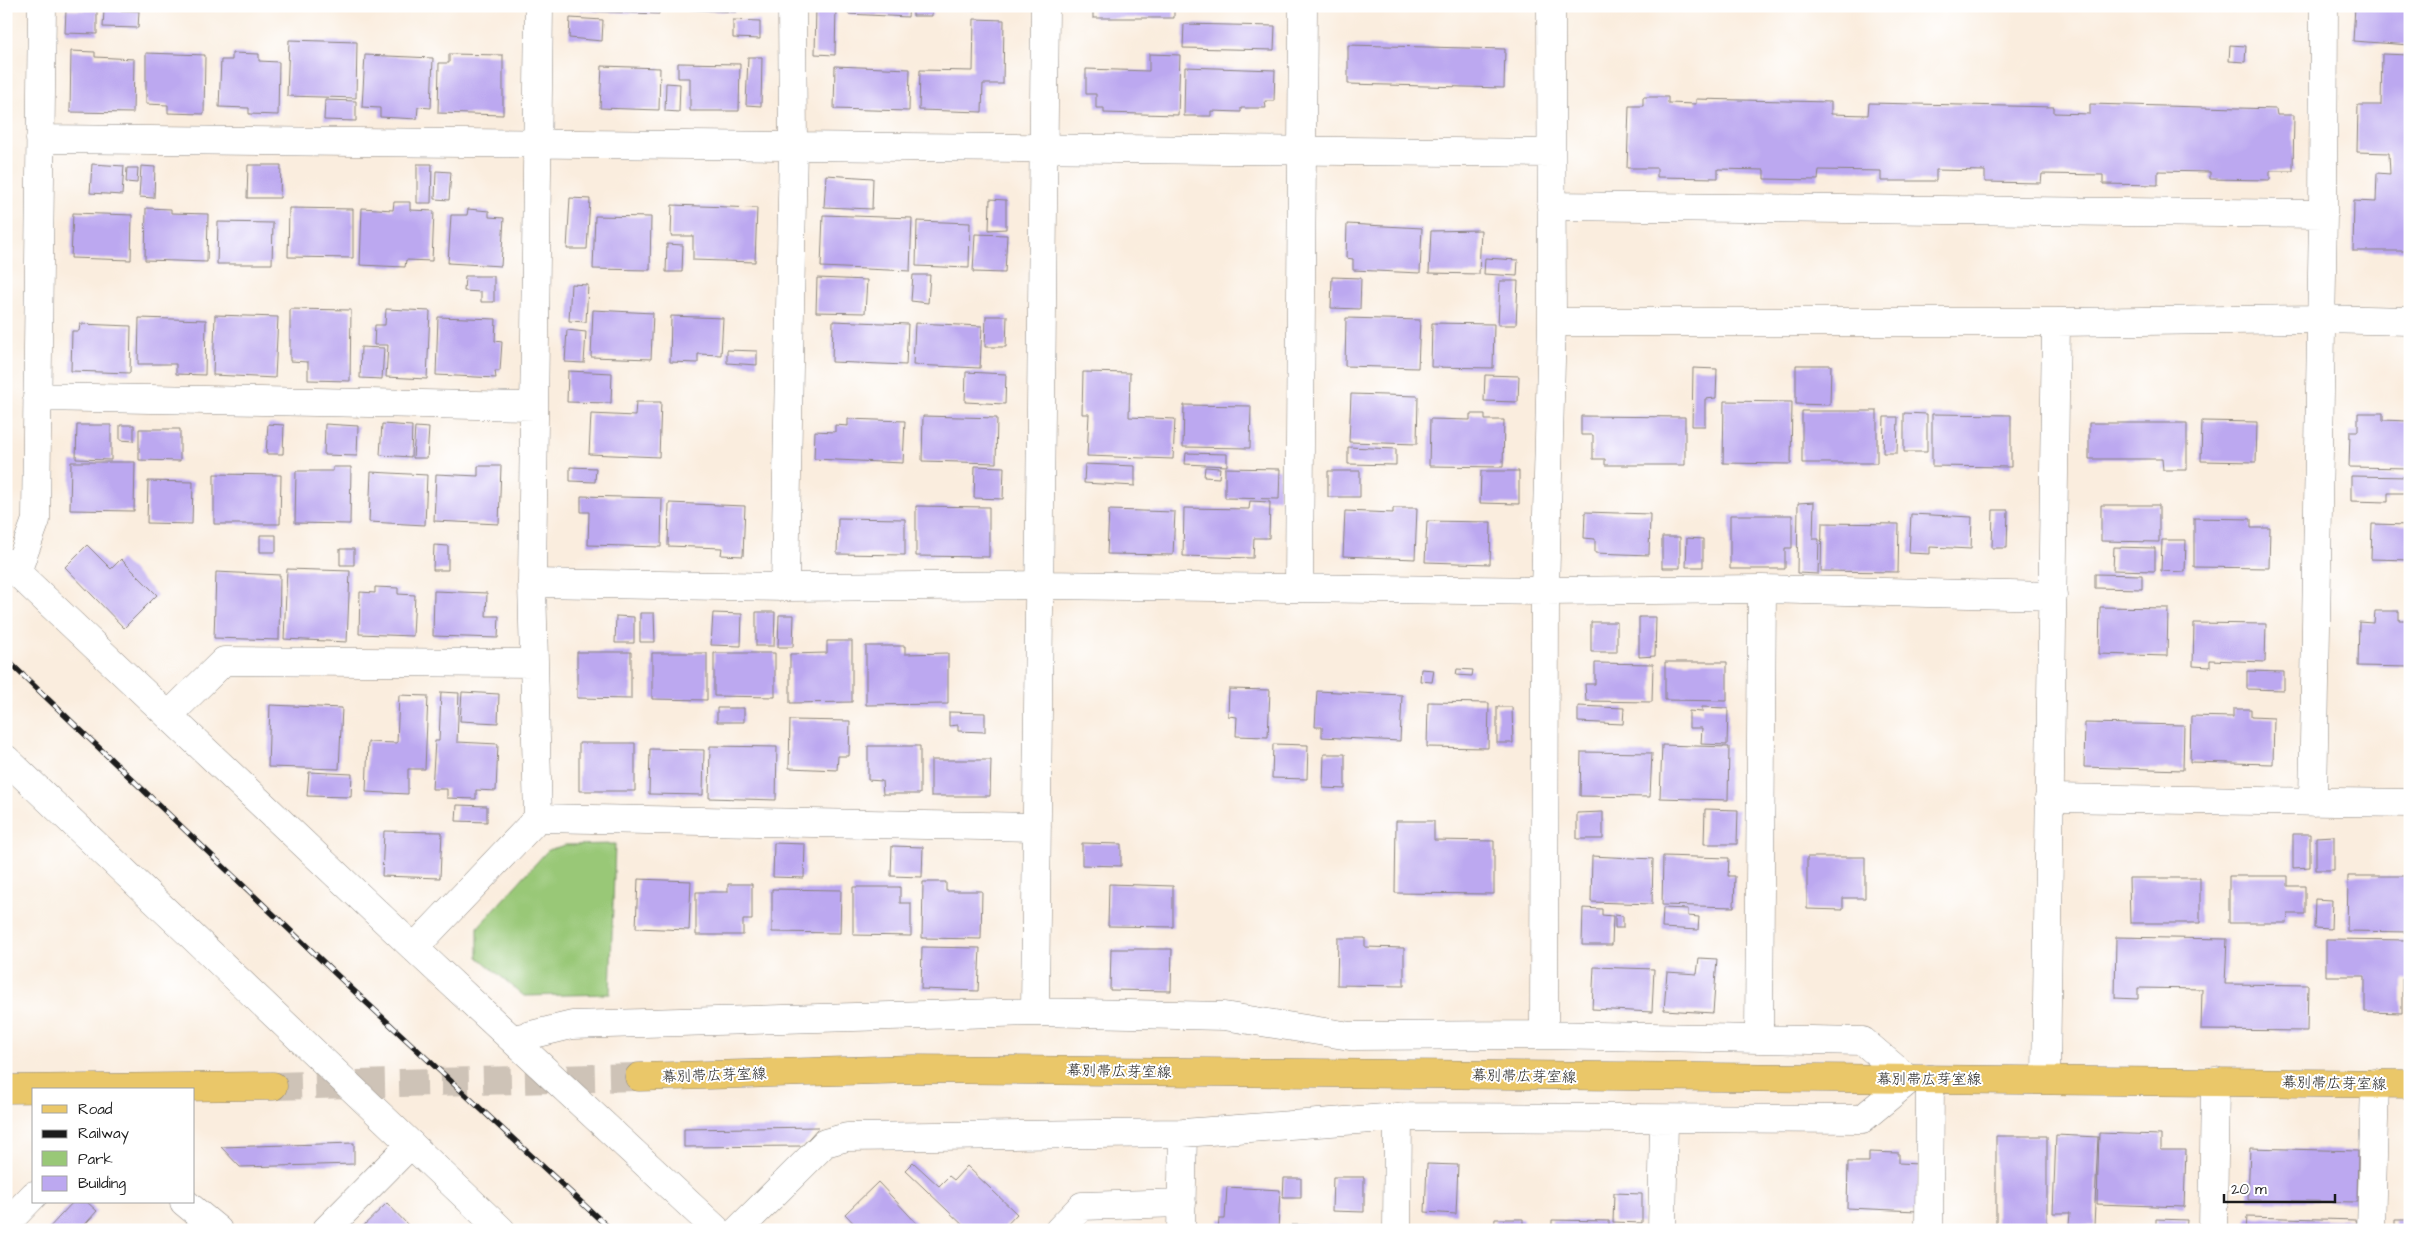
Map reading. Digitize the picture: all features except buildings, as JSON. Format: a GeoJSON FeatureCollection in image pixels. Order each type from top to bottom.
{"type":"FeatureCollection","features":[{"type":"Feature","properties":{"kind":"main road","name":"幕別帯広芽室線"},"geometry":{"type":"LineString","coordinates":[[639,1077],[913,1069],[2410,1084]]}},
{"type":"Feature","properties":{"kind":"main road"},"geometry":{"type":"LineString","coordinates":[[95,1088],[273,1086]]}},
{"type":"Feature","properties":{"kind":"main road"},"geometry":{"type":"LineString","coordinates":[[6,1089],[32,1089]]}},
{"type":"Feature","properties":{"kind":"street"},"geometry":{"type":"LineString","coordinates":[[42,6],[36,520],[12,567],[414,948],[514,1039],[717,1230]]}},
{"type":"Feature","properties":{"kind":"street"},"geometry":{"type":"LineString","coordinates":[[414,948],[538,818],[532,583],[539,143],[539,6]]}},
{"type":"Feature","properties":{"kind":"street"},"geometry":{"type":"LineString","coordinates":[[785,587],[793,144],[792,6]]}},
{"type":"Feature","properties":{"kind":"street"},"geometry":{"type":"LineString","coordinates":[[1035,1012],[1045,6]]}},
{"type":"Feature","properties":{"kind":"street"},"geometry":{"type":"LineString","coordinates":[[1299,587],[1303,152],[1302,6]]}},
{"type":"Feature","properties":{"kind":"street"},"geometry":{"type":"LineString","coordinates":[[1544,1035],[1545,591],[1552,322],[1551,6]]}},
{"type":"Feature","properties":{"kind":"street"},"geometry":{"type":"LineString","coordinates":[[2314,802],[2323,214],[2324,6]]}},
{"type":"Feature","properties":{"kind":"street"},"geometry":{"type":"LineString","coordinates":[[40,139],[793,144],[1045,150],[1551,153]]}},
{"type":"Feature","properties":{"kind":"street"},"geometry":{"type":"LineString","coordinates":[[1551,206],[2323,214]]}},
{"type":"Feature","properties":{"kind":"street"},"geometry":{"type":"LineString","coordinates":[[1552,322],[2056,322],[2321,319],[2410,321]]}},
{"type":"Feature","properties":{"kind":"street"},"geometry":{"type":"LineString","coordinates":[[2046,1079],[2056,322]]}},
{"type":"Feature","properties":{"kind":"street"},"geometry":{"type":"LineString","coordinates":[[37,397],[534,406]]}},
{"type":"Feature","properties":{"kind":"street"},"geometry":{"type":"LineString","coordinates":[[532,583],[785,587],[1040,585],[1299,587],[1545,591],[1762,589],[2053,596]]}},
{"type":"Feature","properties":{"kind":"street"},"geometry":{"type":"LineString","coordinates":[[1759,1038],[1762,589]]}},
{"type":"Feature","properties":{"kind":"street"},"geometry":{"type":"LineString","coordinates":[[168,716],[224,661],[534,663]]}},
{"type":"Feature","properties":{"kind":"street"},"geometry":{"type":"LineString","coordinates":[[6,759],[501,1230]]}},
{"type":"Feature","properties":{"kind":"street"},"geometry":{"type":"LineString","coordinates":[[2049,798],[2410,803]]}},
{"type":"Feature","properties":{"kind":"street"},"geometry":{"type":"LineString","coordinates":[[538,818],[1037,827]]}},
{"type":"Feature","properties":{"kind":"street"},"geometry":{"type":"LineString","coordinates":[[514,1039],[572,1025],[1035,1012],[1224,1016],[1350,1036],[1544,1035],[1863,1041],[1920,1080]]}},
{"type":"Feature","properties":{"kind":"street"},"geometry":{"type":"LineString","coordinates":[[738,1230],[825,1143],[847,1137],[1183,1133],[1398,1116],[1862,1119],[1920,1080]]}},
{"type":"Feature","properties":{"kind":"street"},"geometry":{"type":"LineString","coordinates":[[1920,1080],[1929,1230]]}},
{"type":"Feature","properties":{"kind":"street"},"geometry":{"type":"LineString","coordinates":[[2213,1230],[2215,1081]]}},
{"type":"Feature","properties":{"kind":"street"},"geometry":{"type":"LineString","coordinates":[[2372,1230],[2375,1083]]}},
{"type":"Feature","properties":{"kind":"street"},"geometry":{"type":"LineString","coordinates":[[1397,1230],[1398,1116]]}},
{"type":"Feature","properties":{"kind":"street"},"geometry":{"type":"LineString","coordinates":[[1662,1230],[1664,1119]]}},
{"type":"Feature","properties":{"kind":"street"},"geometry":{"type":"LineString","coordinates":[[1181,1230],[1183,1133]]}},
{"type":"Feature","properties":{"kind":"street"},"geometry":{"type":"LineString","coordinates":[[326,1230],[411,1144]]}},
{"type":"Feature","properties":{"kind":"street"},"geometry":{"type":"LineString","coordinates":[[6,1224],[32,1197]]}},
{"type":"Feature","properties":{"kind":"street"},"geometry":{"type":"LineString","coordinates":[[1059,1230],[1082,1206],[1182,1203]]}},
{"type":"Feature","properties":{"kind":"street"},"geometry":{"type":"LineString","coordinates":[[186,1204],[218,1230]]}},
{"type":"Feature","properties":{"kind":"green space"},"geometry":{"type":"Polygon","coordinates":[[[615,844],[610,994],[524,996],[478,957],[478,927],[548,850],[565,845],[615,844]]]}},
{"type":"Feature","properties":{"kind":"tunnel"},"geometry":{"type":"LineString","coordinates":[[273,1086],[639,1077]]}},
{"type":"Feature","properties":{"kind":"railway"},"geometry":{"type":"LineString","coordinates":[[6,659],[339,977],[611,1230]]}}]}
